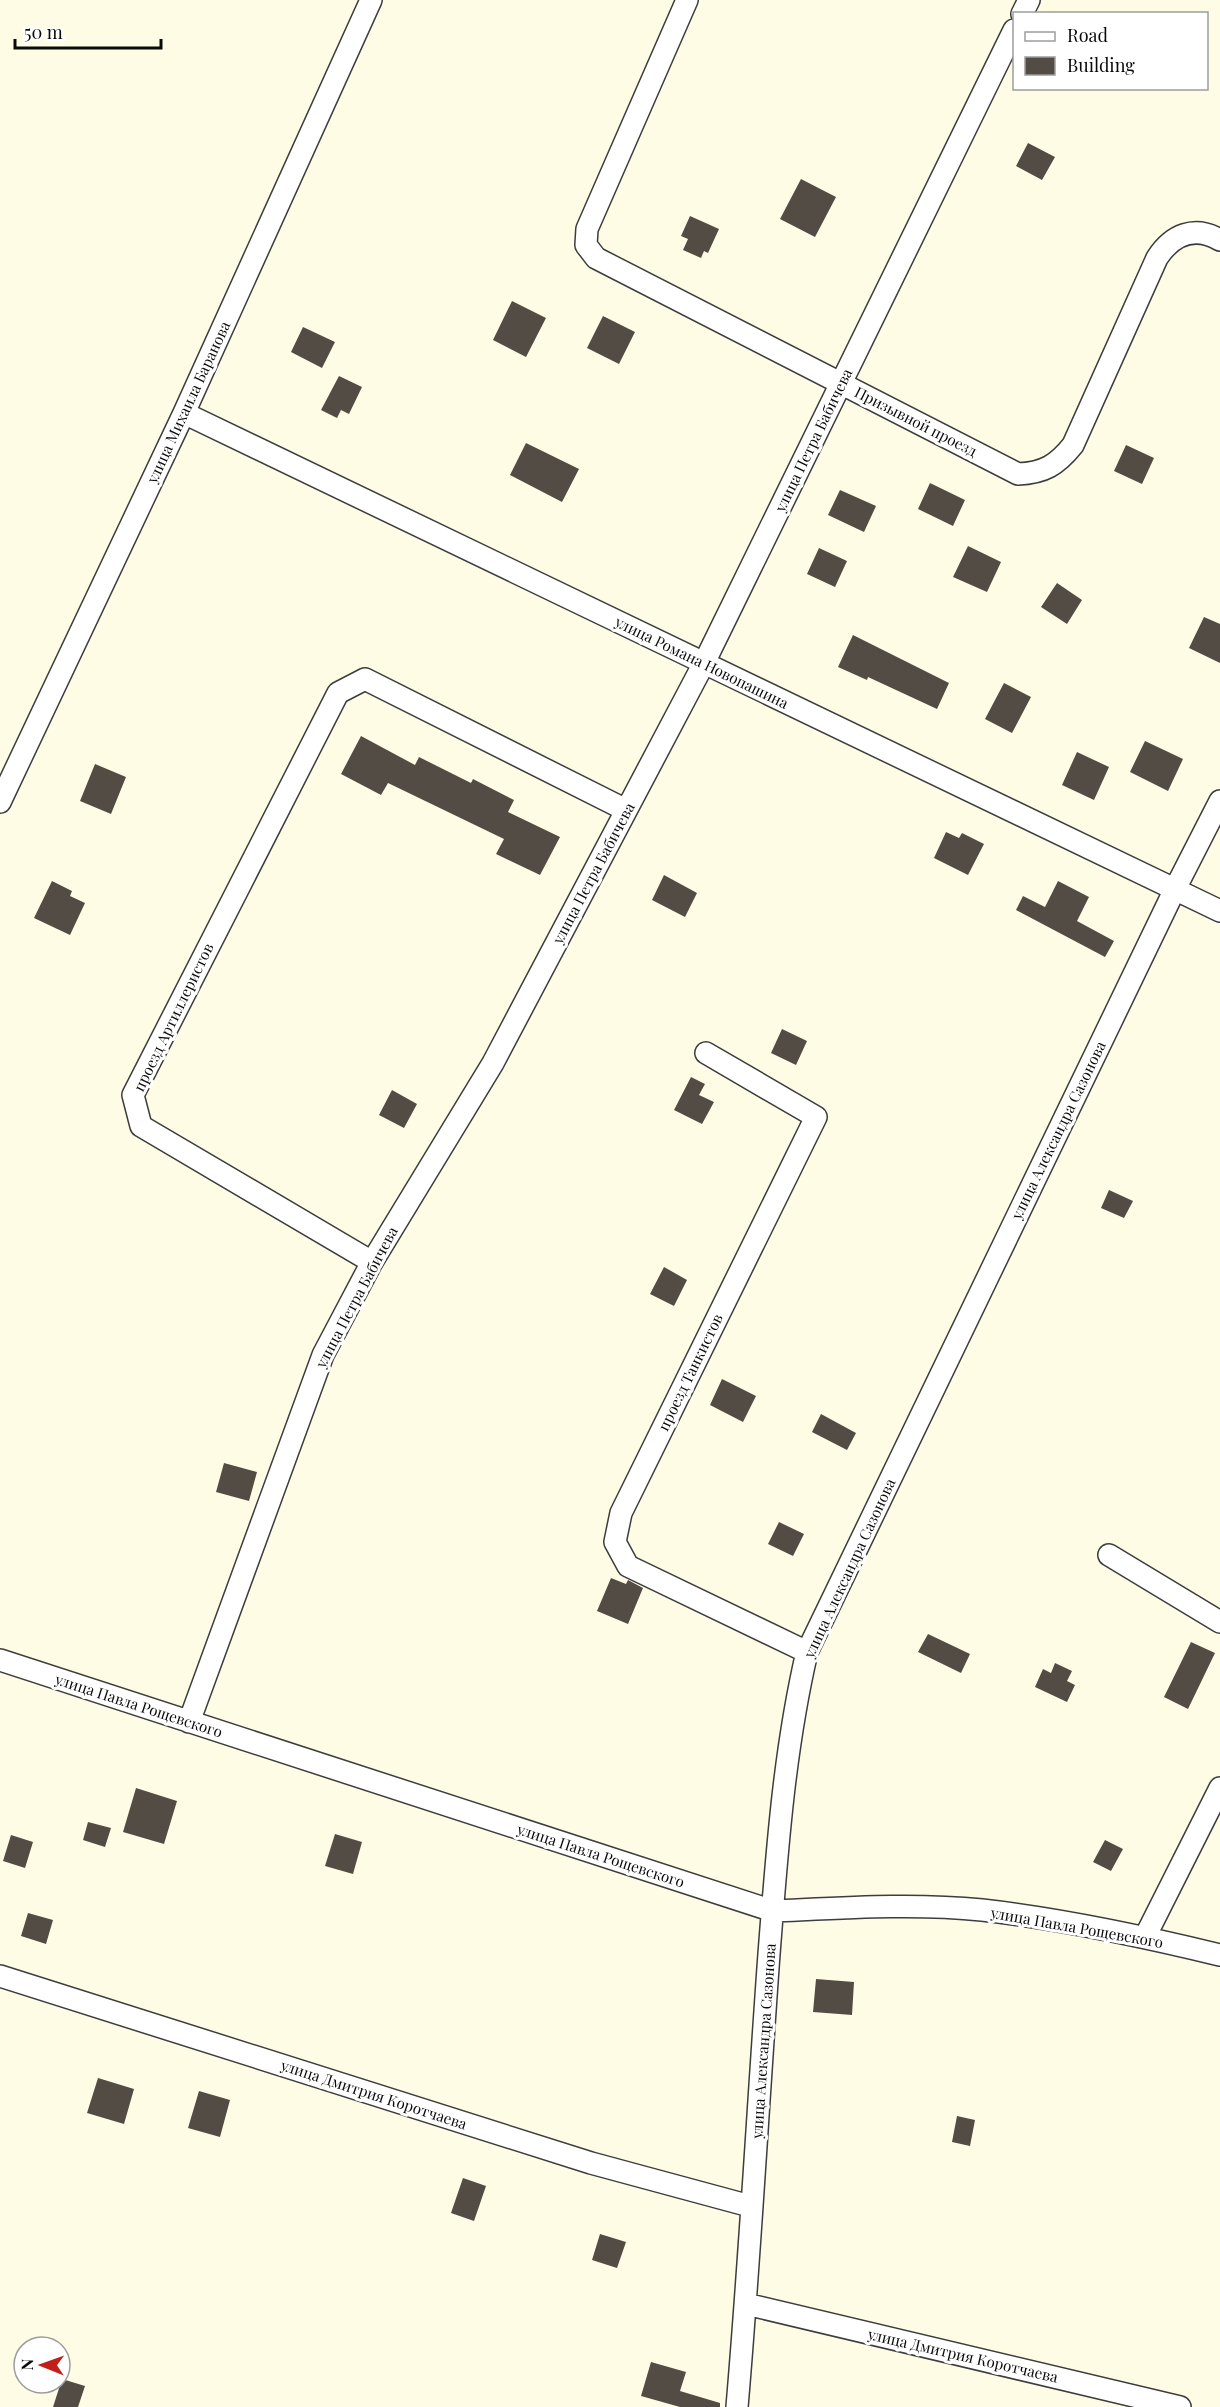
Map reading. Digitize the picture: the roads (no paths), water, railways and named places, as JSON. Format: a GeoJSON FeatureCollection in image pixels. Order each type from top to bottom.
{"type":"FeatureCollection","features":[{"type":"Feature","properties":{"kind":"street","name":"улица Михаила Баранова"},"geometry":{"type":"LineString","coordinates":[[0,802],[184,413],[371,0]]}},
{"type":"Feature","properties":{"kind":"street","name":"Призывной проезд"},"geometry":{"type":"LineString","coordinates":[[687,0],[587,230],[586,245],[596,258],[1018,474],[1046,470],[1059,461],[1073,445],[1156,258],[1167,244],[1178,236],[1199,232],[1220,240]]}},
{"type":"Feature","properties":{"kind":"street","name":"улица Петра Бабичева"},"geometry":{"type":"LineString","coordinates":[[189,1722],[322,1355],[372,1262],[493,1062],[704,663],[1013,32]]}},
{"type":"Feature","properties":{"kind":"street","name":"улица Романа Новопашина"},"geometry":{"type":"LineString","coordinates":[[184,413],[1220,911]]}},
{"type":"Feature","properties":{"kind":"street","name":"проезд Артиллеристов"},"geometry":{"type":"LineString","coordinates":[[372,1262],[141,1126],[133,1095],[338,693],[365,680],[626,810]]}},
{"type":"Feature","properties":{"kind":"street","name":"улица Александра Сазонова"},"geometry":{"type":"LineString","coordinates":[[737,2407],[773,1911],[793,1710],[807,1652],[1175,888],[1220,801]]}},
{"type":"Feature","properties":{"kind":"street","name":"проезд Танкистов"},"geometry":{"type":"LineString","coordinates":[[706,1053],[816,1117],[621,1513],[615,1542],[628,1566],[807,1652]]}},
{"type":"Feature","properties":{"kind":"street"},"geometry":{"type":"LineString","coordinates":[[1108,1555],[1220,1622]]}},
{"type":"Feature","properties":{"kind":"street","name":"улица Павла Рощевского"},"geometry":{"type":"LineString","coordinates":[[0,1659],[773,1911],[900,1906],[982,1910],[1145,1937],[1220,1955]]}},
{"type":"Feature","properties":{"kind":"street"},"geometry":{"type":"LineString","coordinates":[[1145,1937],[1220,1788]]}},
{"type":"Feature","properties":{"kind":"street","name":"улица Дмитрия Коротчаева"},"geometry":{"type":"LineString","coordinates":[[0,1976],[591,2163],[750,2206]]}},
{"type":"Feature","properties":{"kind":"street","name":"улица Дмитрия Коротчаева"},"geometry":{"type":"LineString","coordinates":[[746,2304],[1180,2407]]}}]}
